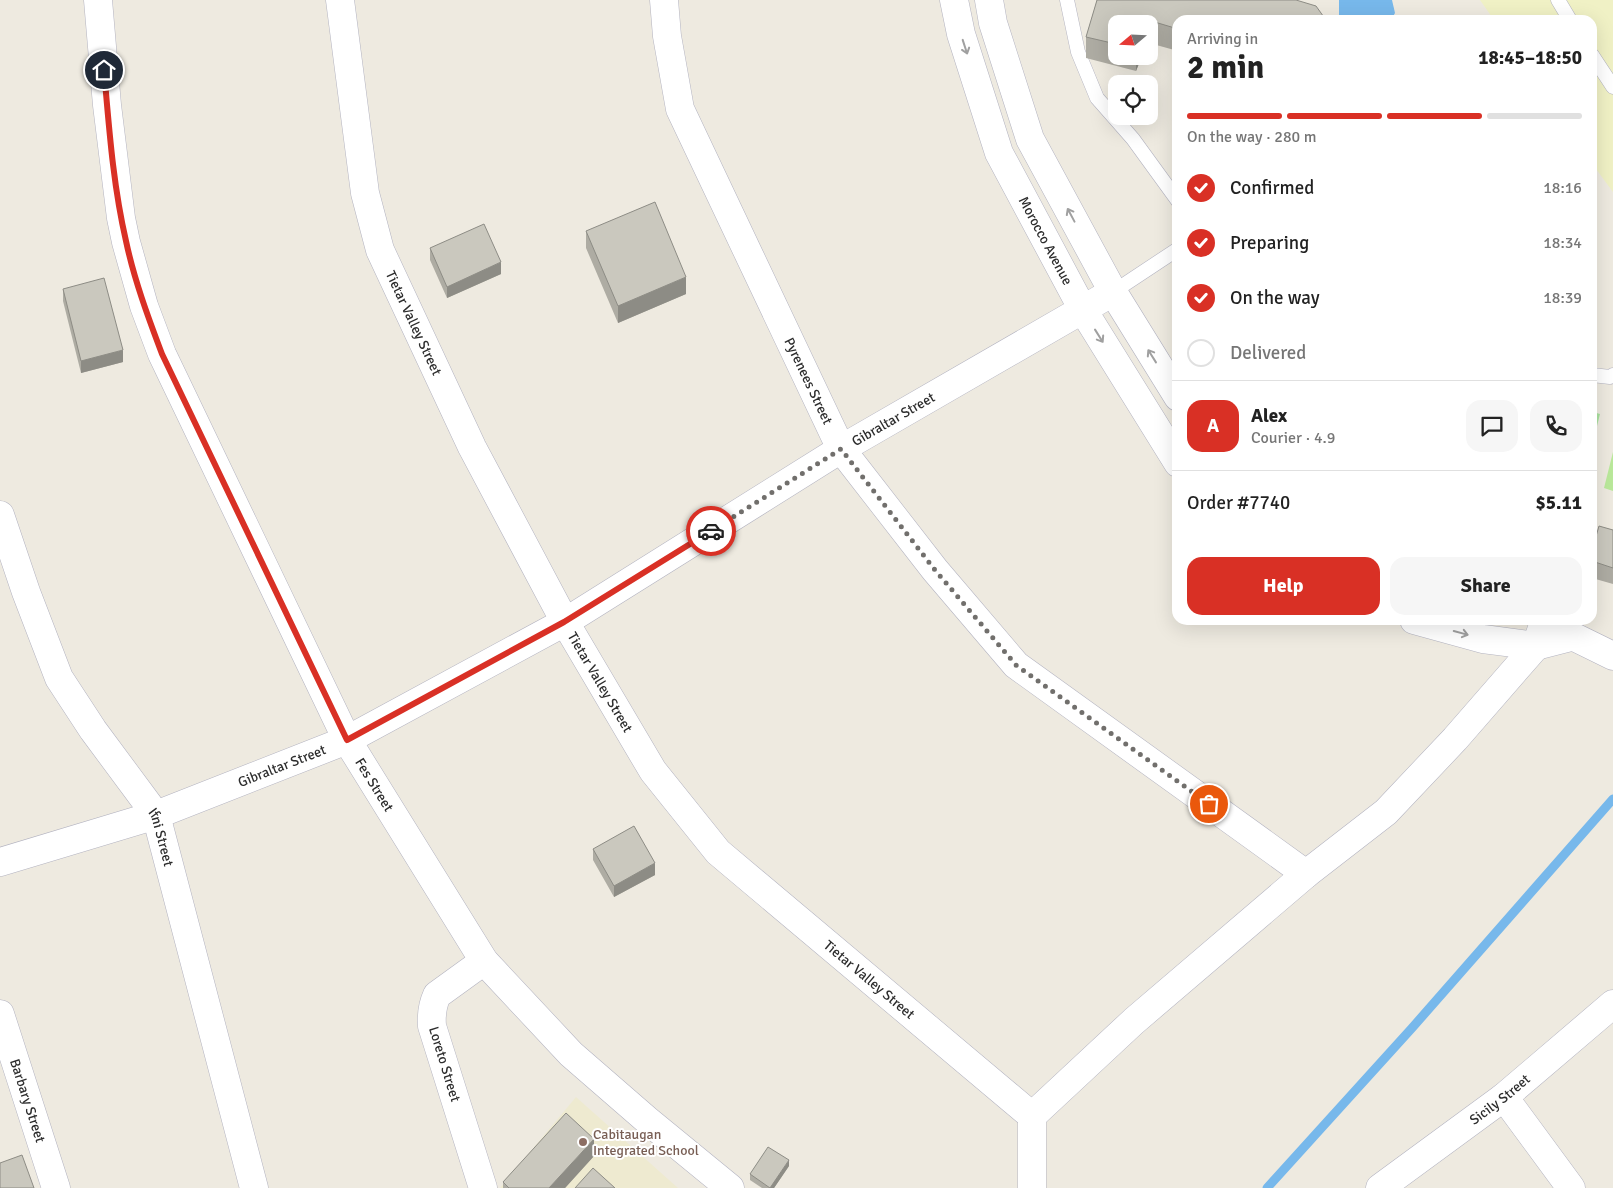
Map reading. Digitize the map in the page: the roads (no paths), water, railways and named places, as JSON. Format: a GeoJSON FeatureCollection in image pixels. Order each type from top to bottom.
{"type":"FeatureCollection","features":[{"type":"Feature","properties":{"kind":"street","name":"Fes Street"},"geometry":{"type":"LineString","coordinates":[[98,0],[107,105],[121,218],[144,306],[162,354],[347,740],[484,961],[571,1054],[730,1188]]}},
{"type":"Feature","properties":{"kind":"street","name":"Tietar Valley Street"},"geometry":{"type":"LineString","coordinates":[[340,0],[366,193],[380,250],[472,447],[564,622],[653,772],[718,852],[1032,1116]]}},
{"type":"Feature","properties":{"kind":"street","name":"Pyrenees Street"},"geometry":{"type":"LineString","coordinates":[[664,0],[667,36],[680,109],[841,449],[935,570],[1016,665],[1306,874]]}},
{"type":"Feature","properties":{"kind":"street","name":"Morocco Avenue"},"geometry":{"type":"LineString","coordinates":[[954,0],[961,34],[999,153],[1083,310],[1172,454]]}},
{"type":"Feature","properties":{"kind":"street"},"geometry":{"type":"LineString","coordinates":[[989,0],[993,23],[1030,139],[1113,292],[1172,387]]}},
{"type":"Feature","properties":{"kind":"street","name":"Gibraltar Street"},"geometry":{"type":"LineString","coordinates":[[0,862],[156,815],[347,740],[564,622],[841,449],[1113,292]]}},
{"type":"Feature","properties":{"kind":"street","name":"Ifni Street"},"geometry":{"type":"LineString","coordinates":[[0,514],[29,601],[59,678],[88,722],[156,815],[254,1188]]}},
{"type":"Feature","properties":{"kind":"street"},"geometry":{"type":"LineString","coordinates":[[1432,625],[1483,639],[1539,629],[1571,637],[1613,656]]}},
{"type":"Feature","properties":{"kind":"street"},"geometry":{"type":"LineString","coordinates":[[1032,1188],[1032,1116],[1134,1021],[1306,874],[1386,812],[1455,739],[1539,629]]}},
{"type":"Feature","properties":{"kind":"street","name":"Loreto Street"},"geometry":{"type":"LineString","coordinates":[[483,1188],[432,1026],[431,1014],[437,995],[484,961]]}},
{"type":"Feature","properties":{"kind":"street","name":"Sicily Street"},"geometry":{"type":"LineString","coordinates":[[1380,1188],[1504,1097],[1613,1004]]}},
{"type":"Feature","properties":{"kind":"street","name":"Barbary Street"},"geometry":{"type":"LineString","coordinates":[[0,1014],[56,1188]]}},
{"type":"Feature","properties":{"kind":"street"},"geometry":{"type":"LineString","coordinates":[[1504,1097],[1571,1188]]}},
{"type":"Feature","properties":{"kind":"lane"},"geometry":{"type":"LineString","coordinates":[[1067,0],[1078,52],[1097,98],[1133,139],[1172,193]]}},
{"type":"Feature","properties":{"kind":"lane"},"geometry":{"type":"LineString","coordinates":[[1558,0],[1567,15]]}},
{"type":"Feature","properties":{"kind":"lane"},"geometry":{"type":"LineString","coordinates":[[1597,63],[1613,87]]}},
{"type":"Feature","properties":{"kind":"lane"},"geometry":{"type":"LineString","coordinates":[[1113,292],[1172,253]]}},
{"type":"Feature","properties":{"kind":"lane"},"geometry":{"type":"LineString","coordinates":[[1597,376],[1610,377],[1613,375]]}},
{"type":"Feature","properties":{"kind":"water"},"geometry":{"type":"Polygon","coordinates":[[[1339,0],[1392,0],[1395,13],[1394,15],[1339,15],[1339,0]]]}},
{"type":"Feature","properties":{"kind":"waterway"},"geometry":{"type":"LineString","coordinates":[[1267,1188],[1412,1028],[1613,799]]}},
{"type":"Feature","properties":{"kind":"place","name":"Cabitaugan Integrated School"},"geometry":{"type":"Point","coordinates":[583,1142]}}]}
